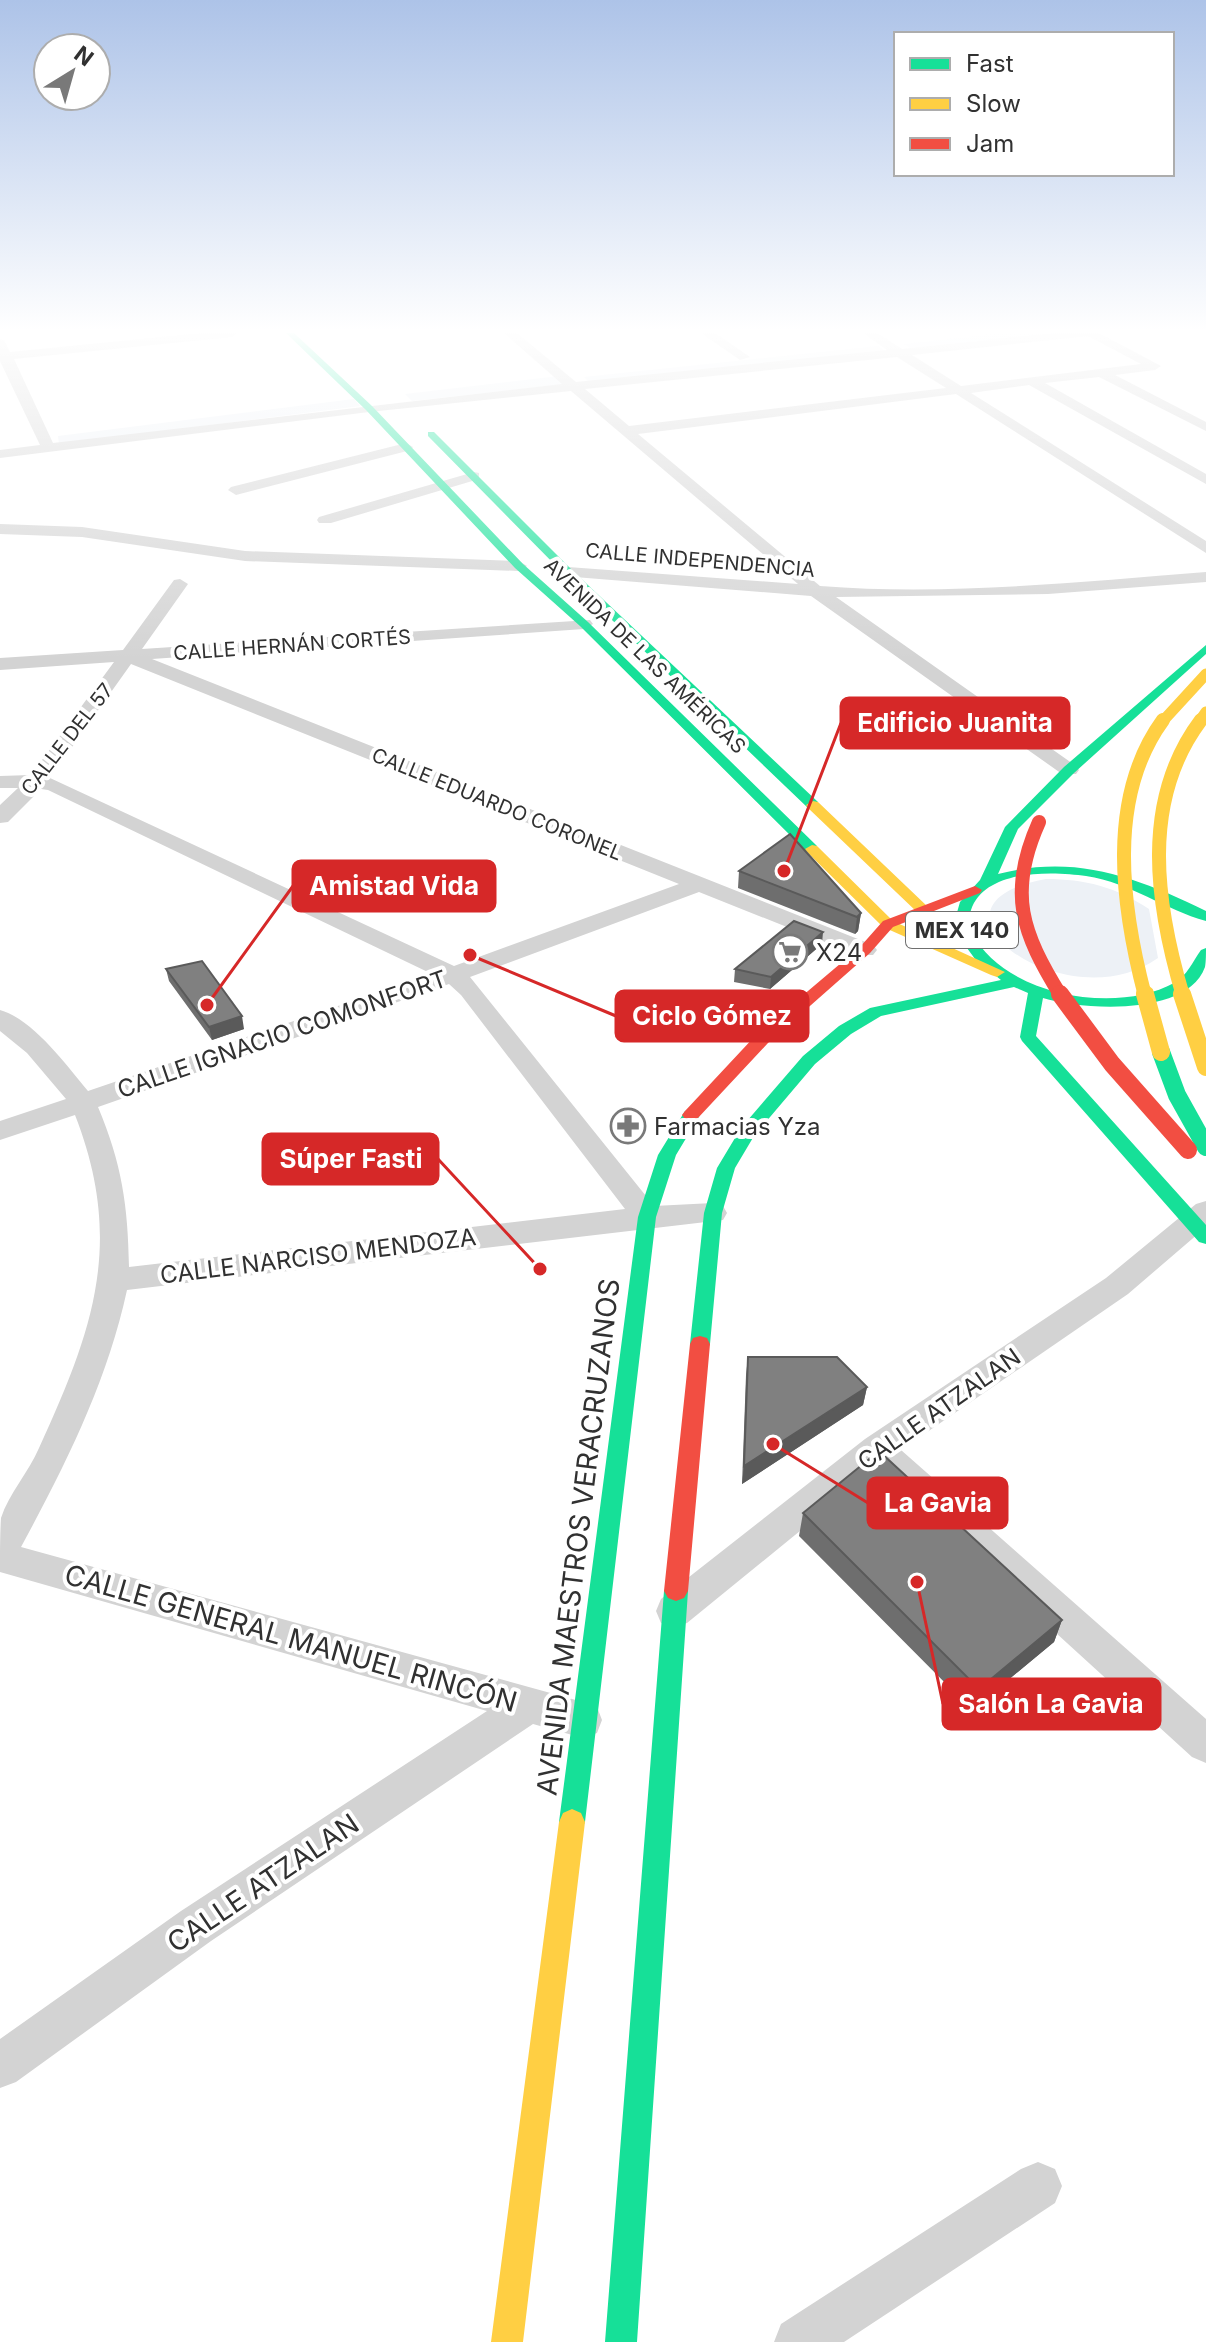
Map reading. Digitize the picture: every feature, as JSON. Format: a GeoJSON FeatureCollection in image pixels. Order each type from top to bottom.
{"type":"FeatureCollection","features":[{"type":"Feature","properties":{"kind":"main road","name":"AVENIDA DE LAS AMÉRICAS"},"geometry":{"type":"LineString","coordinates":[[402,442],[519,566],[584,624],[888,924],[1006,977]]}},
{"type":"Feature","properties":{"kind":"main road","name":"AVENIDA DE LAS AMÉRICAS"},"geometry":{"type":"LineString","coordinates":[[440,442],[568,572],[923,910]]}},
{"type":"Feature","properties":{"kind":"main road","name":"CALLE INDEPENDENCIA"},"geometry":{"type":"LineString","coordinates":[[519,566],[568,572]]}},
{"type":"Feature","properties":{"kind":"main road","name":"MEX 140"},"geometry":{"type":"LineString","coordinates":[[1206,648],[1069,770],[1012,827],[981,886],[963,908],[962,929],[974,951],[1006,977],[1036,991],[1075,1001],[1115,1003],[1151,998],[1180,986],[1197,969],[1206,953]]}},
{"type":"Feature","properties":{"kind":"main road"},"geometry":{"type":"LineString","coordinates":[[1206,674],[1165,716],[1141,757],[1129,810],[1125,873],[1142,996],[1174,1089],[1206,1146]]}},
{"type":"Feature","properties":{"kind":"main road"},"geometry":{"type":"LineString","coordinates":[[1170,677],[1146,714],[1039,822],[1022,857],[1021,905],[1037,954],[1062,995],[1132,1089],[1206,1169]]}},
{"type":"Feature","properties":{"kind":"main road"},"geometry":{"type":"LineString","coordinates":[[1206,712],[1195,724],[1174,764],[1161,814],[1159,877],[1182,1003],[1206,1067]]}},
{"type":"Feature","properties":{"kind":"main road","name":"MEX 140"},"geometry":{"type":"LineString","coordinates":[[981,886],[1022,869],[1082,869],[1113,874],[1206,917]]}},
{"type":"Feature","properties":{"kind":"main road","name":"AVENIDA MAESTROS VERACRUZANOS"},"geometry":{"type":"LineString","coordinates":[[507,2342],[647,1217],[667,1155],[693,1112],[762,1039],[865,950],[888,924],[981,886]]}},
{"type":"Feature","properties":{"kind":"main road"},"geometry":{"type":"LineString","coordinates":[[621,2342],[674,1611],[713,1213],[726,1168],[747,1132],[809,1060],[845,1030],[876,1012],[1006,977]]}},
{"type":"Feature","properties":{"kind":"main road"},"geometry":{"type":"LineString","coordinates":[[1036,991],[1028,1037],[1108,1129],[1202,1224]]}},
{"type":"Feature","properties":{"kind":"main road"},"geometry":{"type":"LineString","coordinates":[[1108,1129],[1169,1145],[1206,1146]]}},
{"type":"Feature","properties":{"kind":"street"},"geometry":{"type":"LineString","coordinates":[[46,442],[49,449]]}},
{"type":"Feature","properties":{"kind":"street"},"geometry":{"type":"LineString","coordinates":[[0,454],[95,442]]}},
{"type":"Feature","properties":{"kind":"street"},"geometry":{"type":"LineString","coordinates":[[639,442],[817,592],[1069,770]]}},
{"type":"Feature","properties":{"kind":"street"},"geometry":{"type":"LineString","coordinates":[[1041,442],[1206,548]]}},
{"type":"Feature","properties":{"kind":"street"},"geometry":{"type":"LineString","coordinates":[[1139,442],[1206,480]]}},
{"type":"Feature","properties":{"kind":"street"},"geometry":{"type":"LineString","coordinates":[[236,490],[406,447]]}},
{"type":"Feature","properties":{"kind":"street"},"geometry":{"type":"LineString","coordinates":[[325,520],[474,476]]}},
{"type":"Feature","properties":{"kind":"street","name":"CALLE INDEPENDENCIA"},"geometry":{"type":"LineString","coordinates":[[0,529],[82,532],[245,556],[519,566]]}},
{"type":"Feature","properties":{"kind":"street","name":"CALLE INDEPENDENCIA"},"geometry":{"type":"LineString","coordinates":[[568,572],[817,592],[1034,590],[1206,577]]}},
{"type":"Feature","properties":{"kind":"street","name":"CALLE DEL 57"},"geometry":{"type":"LineString","coordinates":[[0,817],[37,781],[130,657],[180,584]]}},
{"type":"Feature","properties":{"kind":"street","name":"CALLE HERNÁN CORTÉS"},"geometry":{"type":"LineString","coordinates":[[0,664],[584,624]]}},
{"type":"Feature","properties":{"kind":"street","name":"CALLE EDUARDO CORONEL"},"geometry":{"type":"LineString","coordinates":[[130,657],[865,950]]}},
{"type":"Feature","properties":{"kind":"street"},"geometry":{"type":"LineString","coordinates":[[0,782],[37,781],[69,793],[453,975],[470,990],[647,1217]]}},
{"type":"Feature","properties":{"kind":"street","name":"CALLE IGNACIO COMONFORT"},"geometry":{"type":"LineString","coordinates":[[0,1131],[453,975],[699,884]]}},
{"type":"Feature","properties":{"kind":"street"},"geometry":{"type":"LineString","coordinates":[[0,1018],[36,1047],[83,1102],[103,1152],[114,1218],[114,1280],[103,1328],[82,1390],[51,1460],[0,1554]]}},
{"type":"Feature","properties":{"kind":"street","name":"CALLE NARCISO MENDOZA"},"geometry":{"type":"LineString","coordinates":[[114,1280],[647,1217],[713,1213]]}},
{"type":"Feature","properties":{"kind":"street","name":"CALLE ATZALAN"},"geometry":{"type":"LineString","coordinates":[[674,1611],[877,1449],[1117,1286],[1202,1224]]}},
{"type":"Feature","properties":{"kind":"street"},"geometry":{"type":"LineString","coordinates":[[877,1449],[1206,1744]]}},
{"type":"Feature","properties":{"kind":"street","name":"CALLE GENERAL MANUEL RINCÓN"},"geometry":{"type":"LineString","coordinates":[[0,1554],[583,1720]]}},
{"type":"Feature","properties":{"kind":"street","name":"CALLE ATZALAN"},"geometry":{"type":"LineString","coordinates":[[0,2066],[196,1926],[529,1705]]}},
{"type":"Feature","properties":{"kind":"street"},"geometry":{"type":"LineString","coordinates":[[799,2342],[1038,2186]]}},
{"type":"Feature","properties":{"kind":"shaded area"},"geometry":{"type":"Polygon","coordinates":[[[1046,879],[1100,886],[1149,909],[1158,958],[1121,975],[1082,977],[1044,969],[1014,953],[994,932],[990,911],[1006,892],[1046,879]]]}},
{"type":"Feature","properties":{"kind":"building"},"geometry":{"type":"Polygon","coordinates":[[[790,834],[861,913],[857,917],[739,871],[790,834]]]}},
{"type":"Feature","properties":{"kind":"building"},"geometry":{"type":"Polygon","coordinates":[[[794,921],[823,932],[771,977],[735,969],[794,921]]]}},
{"type":"Feature","properties":{"kind":"building"},"geometry":{"type":"Polygon","coordinates":[[[202,961],[242,1016],[209,1027],[166,969],[202,961]]]}},
{"type":"Feature","properties":{"kind":"building"},"geometry":{"type":"Polygon","coordinates":[[[748,1357],[837,1357],[867,1387],[744,1466],[748,1357]]]}},
{"type":"Feature","properties":{"kind":"building"},"geometry":{"type":"Polygon","coordinates":[[[879,1451],[1062,1620],[979,1689],[803,1513],[879,1451]]]}},
{"type":"Feature","properties":{"kind":"traffic: fast"},"geometry":{"type":"LineString","coordinates":[[402,442],[519,566],[584,624],[812,849]]}},
{"type":"Feature","properties":{"kind":"traffic: fast"},"geometry":{"type":"LineString","coordinates":[[439,442],[568,572],[813,805]]}},
{"type":"Feature","properties":{"kind":"traffic: fast"},"geometry":{"type":"LineString","coordinates":[[987,881],[1012,827],[1069,770],[1206,648]]}},
{"type":"Feature","properties":{"kind":"traffic: fast"},"geometry":{"type":"LineString","coordinates":[[1206,917],[1135,885],[1111,877],[1062,869],[1005,876],[985,884],[967,902],[962,923],[964,933],[980,956],[1003,975],[1031,989],[1094,1003],[1125,1003],[1155,997],[1180,986],[1192,976],[1206,953]]}},
{"type":"Feature","properties":{"kind":"traffic: fast"},"geometry":{"type":"LineString","coordinates":[[700,1344],[713,1213],[726,1168],[747,1132],[809,1060],[845,1030],[876,1012],[1014,982]]}},
{"type":"Feature","properties":{"kind":"traffic: fast"},"geometry":{"type":"LineString","coordinates":[[1036,991],[1028,1037],[1206,1237]]}},
{"type":"Feature","properties":{"kind":"traffic: fast"},"geometry":{"type":"LineString","coordinates":[[1161,1052],[1177,1095],[1206,1147]]}},
{"type":"Feature","properties":{"kind":"traffic: fast"},"geometry":{"type":"LineString","coordinates":[[572,1822],[647,1217],[667,1155],[691,1115]]}},
{"type":"Feature","properties":{"kind":"traffic: fast"},"geometry":{"type":"LineString","coordinates":[[621,2342],[676,1591]]}},
{"type":"Feature","properties":{"kind":"traffic: slow"},"geometry":{"type":"LineString","coordinates":[[1161,1052],[1133,943],[1124,866],[1125,828],[1131,791],[1147,744],[1170,712],[1206,674]]}},
{"type":"Feature","properties":{"kind":"traffic: slow"},"geometry":{"type":"LineString","coordinates":[[1206,712],[1181,748],[1166,784],[1159,824],[1158,865],[1171,950],[1206,1067]]}},
{"type":"Feature","properties":{"kind":"traffic: slow"},"geometry":{"type":"LineString","coordinates":[[813,805],[923,910]]}},
{"type":"Feature","properties":{"kind":"traffic: slow"},"geometry":{"type":"LineString","coordinates":[[812,849],[888,924],[997,972]]}},
{"type":"Feature","properties":{"kind":"traffic: slow"},"geometry":{"type":"LineString","coordinates":[[507,2342],[572,1822]]}},
{"type":"Feature","properties":{"kind":"traffic: jam"},"geometry":{"type":"LineString","coordinates":[[1039,822],[1023,865],[1020,892],[1026,924],[1040,959],[1084,1030],[1188,1150]]}},
{"type":"Feature","properties":{"kind":"traffic: jam"},"geometry":{"type":"LineString","coordinates":[[691,1115],[762,1039],[865,950],[888,924],[975,890]]}},
{"type":"Feature","properties":{"kind":"traffic: jam"},"geometry":{"type":"LineString","coordinates":[[676,1591],[700,1344]]}},
{"type":"Feature","properties":{"kind":"place","name":"Edificio Juanita"},"geometry":{"type":"Point","coordinates":[784,871]}},
{"type":"Feature","properties":{"kind":"place","name":"X24"},"geometry":{"type":"Point","coordinates":[790,952]}},
{"type":"Feature","properties":{"kind":"place","name":"Ciclo Gómez"},"geometry":{"type":"Point","coordinates":[470,955]}},
{"type":"Feature","properties":{"kind":"place","name":"Amistad Vida"},"geometry":{"type":"Point","coordinates":[207,1005]}},
{"type":"Feature","properties":{"kind":"place","name":"Farmacias Yza"},"geometry":{"type":"Point","coordinates":[628,1126]}},
{"type":"Feature","properties":{"kind":"place","name":"Súper Fasti"},"geometry":{"type":"Point","coordinates":[540,1269]}},
{"type":"Feature","properties":{"kind":"place","name":"La Gavia"},"geometry":{"type":"Point","coordinates":[773,1444]}},
{"type":"Feature","properties":{"kind":"place","name":"Salón La Gavia"},"geometry":{"type":"Point","coordinates":[917,1582]}}]}
